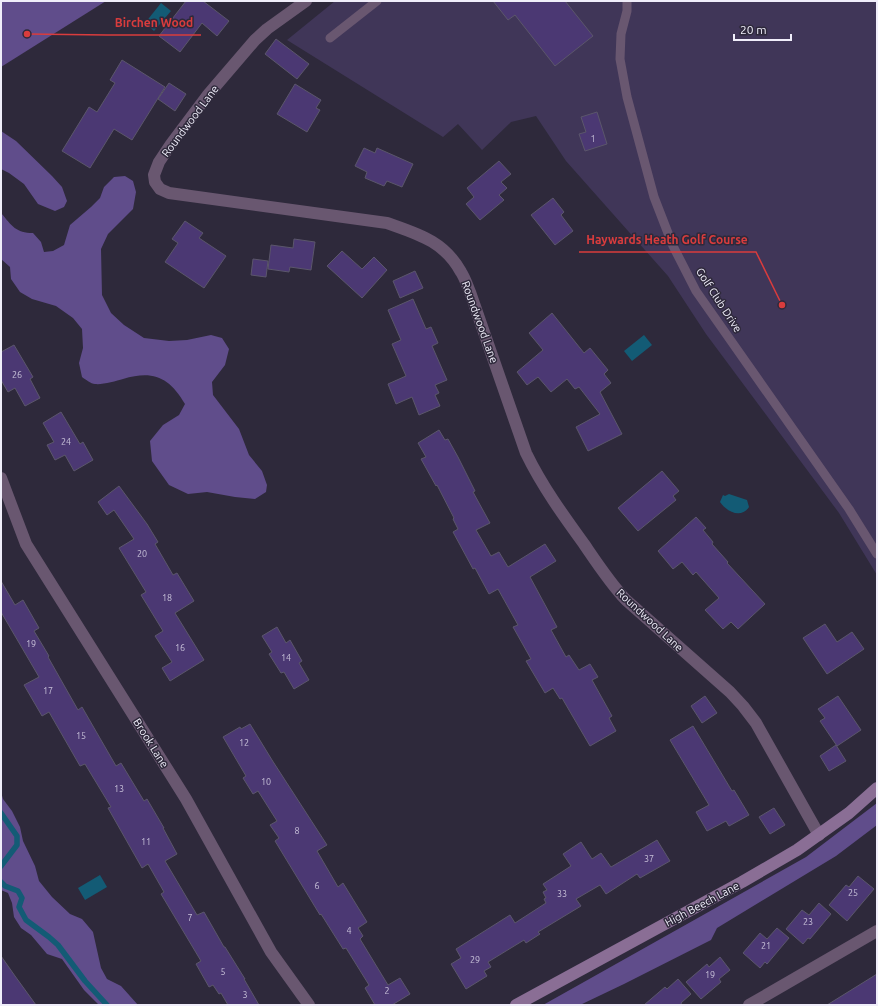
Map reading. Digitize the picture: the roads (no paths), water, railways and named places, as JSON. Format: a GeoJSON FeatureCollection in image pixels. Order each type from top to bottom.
{"type":"FeatureCollection","features":[{"type":"Feature","properties":{"kind":"street","name":"Roundwood Lane"},"geometry":{"type":"LineString","coordinates":[[306,1],[267,29],[255,40],[207,96],[159,162],[154,175],[155,182],[160,189],[169,192],[387,223],[413,232],[438,244],[450,255],[461,272],[470,292],[526,453],[538,478],[614,587],[626,600],[730,692],[756,722],[819,834]]}},
{"type":"Feature","properties":{"kind":"street","name":"Brook Lane"},"geometry":{"type":"LineString","coordinates":[[1,478],[26,544],[186,799],[271,952],[309,1005]]}},
{"type":"Feature","properties":{"kind":"street","name":"High Beech Lane"},"geometry":{"type":"LineString","coordinates":[[516,1005],[742,882],[797,850],[849,813],[877,788]]}},
{"type":"Feature","properties":{"kind":"street"},"geometry":{"type":"LineString","coordinates":[[749,1005],[877,931]]}},
{"type":"Feature","properties":{"kind":"lane"},"geometry":{"type":"LineString","coordinates":[[330,38],[377,1]]}},
{"type":"Feature","properties":{"kind":"lane","name":"Golf Club Drive"},"geometry":{"type":"LineString","coordinates":[[627,1],[627,12],[621,34],[620,59],[622,74],[654,197],[673,246],[696,291],[849,509],[877,554]]}},
{"type":"Feature","properties":{"kind":"water"},"geometry":{"type":"Polygon","coordinates":[[[161,3],[171,11],[154,31],[145,23],[161,3]]]}},
{"type":"Feature","properties":{"kind":"water"},"geometry":{"type":"Polygon","coordinates":[[[644,335],[652,345],[632,361],[624,351],[644,335]]]}},
{"type":"Feature","properties":{"kind":"water"},"geometry":{"type":"Polygon","coordinates":[[[729,494],[747,500],[749,507],[746,511],[742,513],[734,513],[723,506],[720,502],[723,495],[725,496],[729,494]]]}},
{"type":"Feature","properties":{"kind":"water"},"geometry":{"type":"Polygon","coordinates":[[[100,875],[107,887],[85,900],[78,888],[100,875]]]}},
{"type":"Feature","properties":{"kind":"waterway"},"geometry":{"type":"LineString","coordinates":[[1,813],[17,836],[17,845],[1,866]]}},
{"type":"Feature","properties":{"kind":"waterway"},"geometry":{"type":"LineString","coordinates":[[1,882],[5,886],[18,891],[22,898],[19,907],[26,920],[58,945],[85,981],[107,1005]]}},
{"type":"Feature","properties":{"kind":"place","name":"Birchen Wood"},"geometry":{"type":"Point","coordinates":[27,34]}},
{"type":"Feature","properties":{"kind":"place","name":"Haywards Heath Golf Course"},"geometry":{"type":"Point","coordinates":[782,305]}}]}
